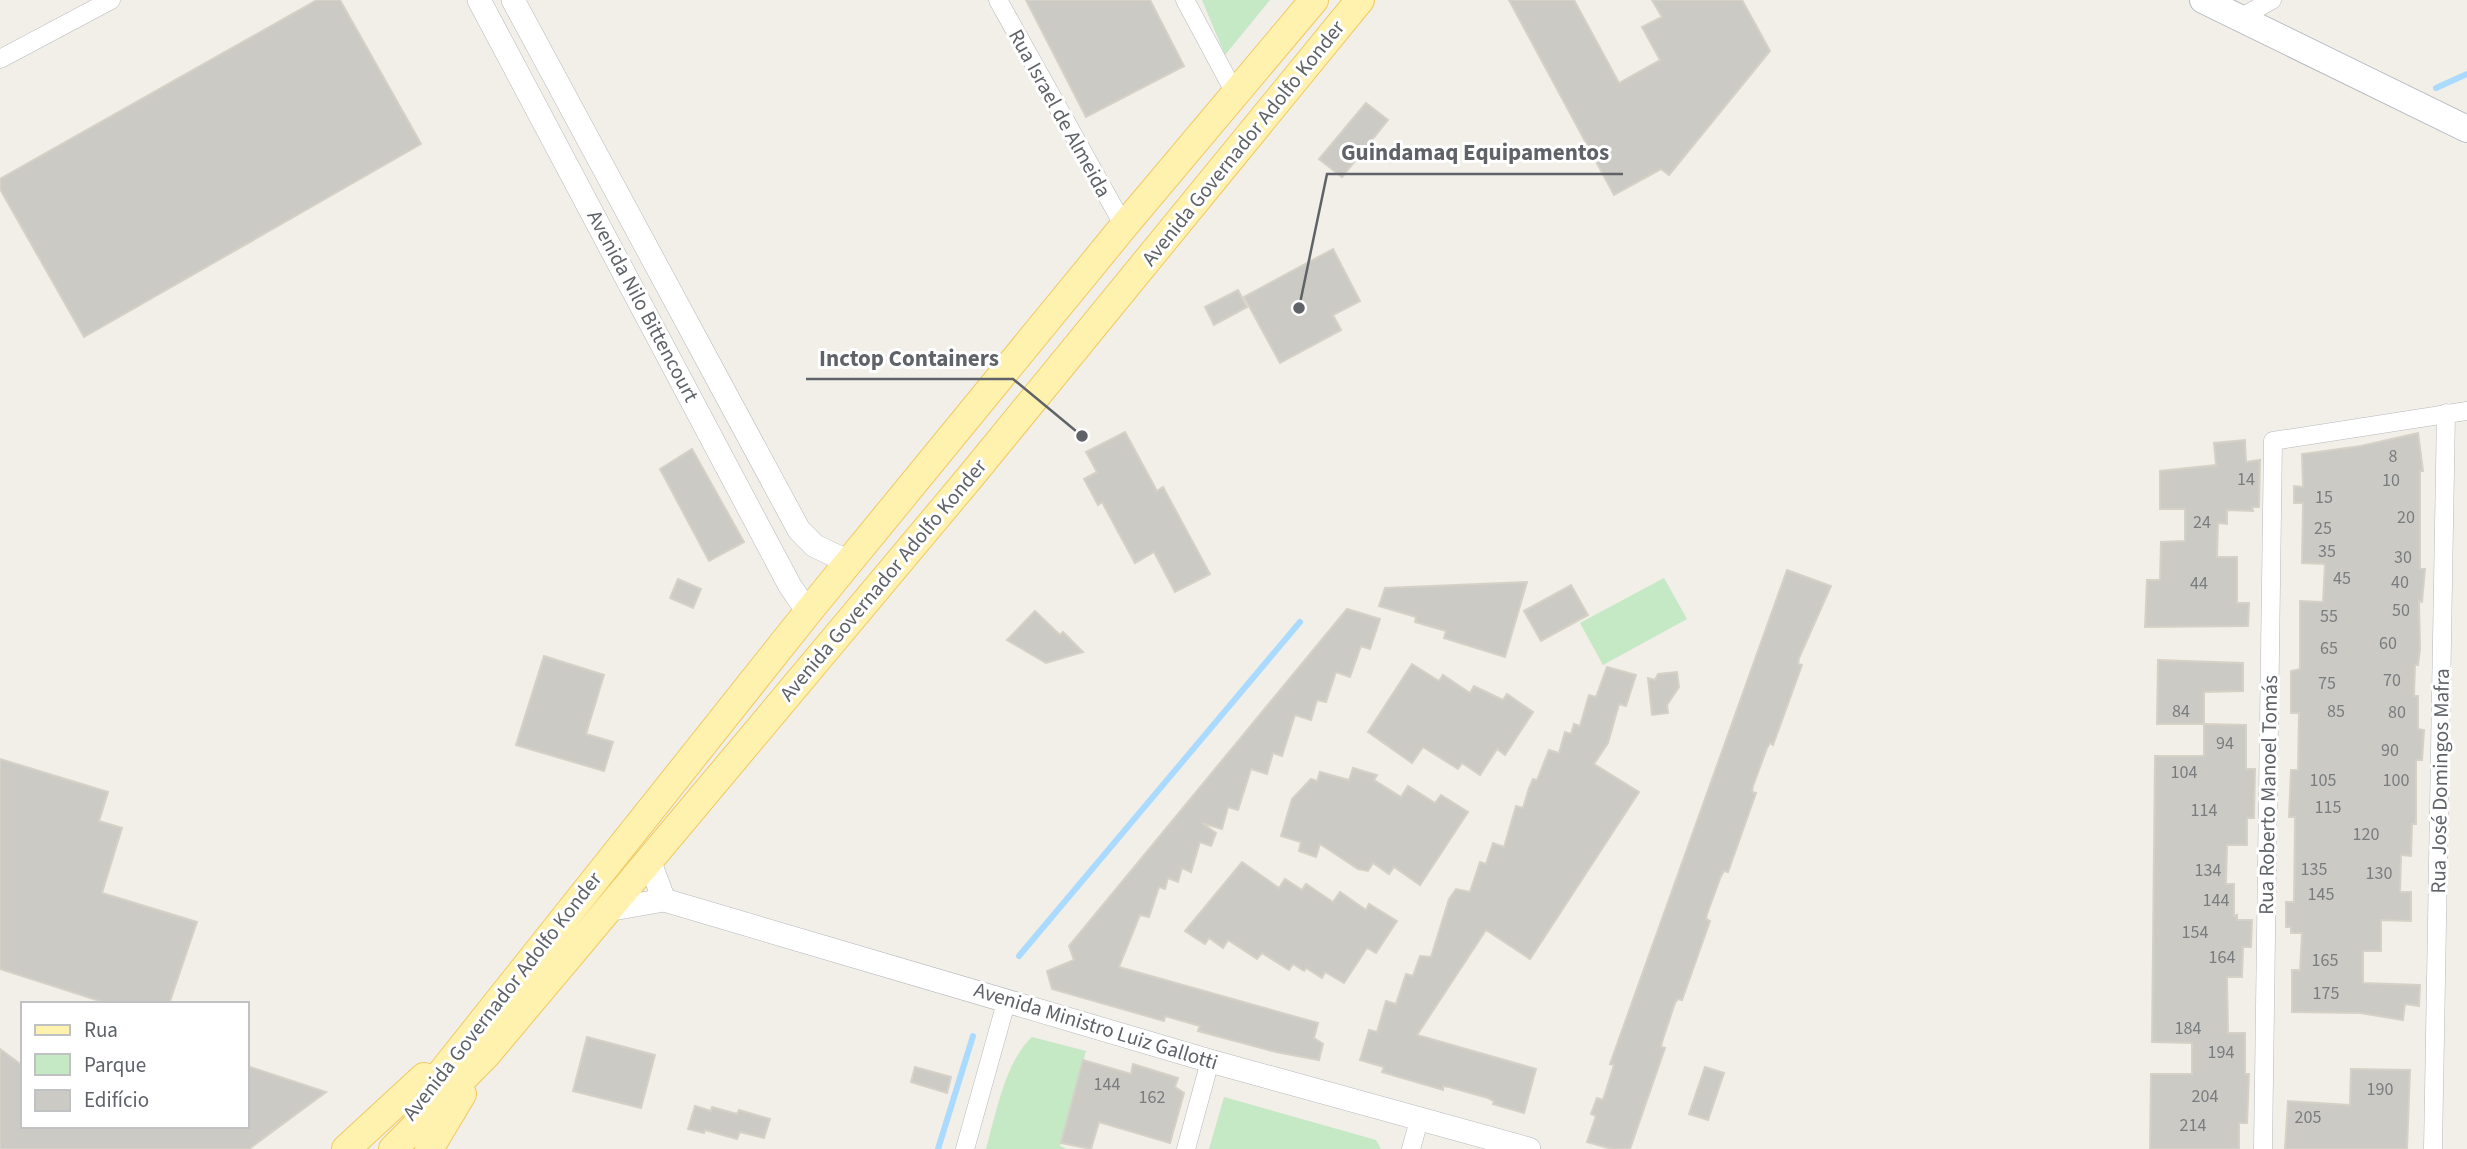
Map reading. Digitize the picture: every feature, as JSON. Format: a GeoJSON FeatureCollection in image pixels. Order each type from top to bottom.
{"type":"FeatureCollection","features":[{"type":"Feature","properties":{"kind":"main road","name":"Avenida Governador Adolfo Konder"},"geometry":{"type":"LineString","coordinates":[[393,1149],[477,1045],[808,612],[1124,226],[1314,0]]}},
{"type":"Feature","properties":{"kind":"main road","name":"Avenida Governador Adolfo Konder"},"geometry":{"type":"LineString","coordinates":[[383,1149],[477,1045],[607,910],[971,476],[1360,0]]}},
{"type":"Feature","properties":{"kind":"main road"},"geometry":{"type":"LineString","coordinates":[[2203,0],[2467,129]]}},
{"type":"Feature","properties":{"kind":"main road"},"geometry":{"type":"LineString","coordinates":[[346,1149],[477,1045]]}},
{"type":"Feature","properties":{"kind":"main road"},"geometry":{"type":"LineString","coordinates":[[429,1149],[477,1045]]}},
{"type":"Feature","properties":{"kind":"street"},"geometry":{"type":"LineString","coordinates":[[0,59],[111,0]]}},
{"type":"Feature","properties":{"kind":"street","name":"Avenida Nilo Bittencourt"},"geometry":{"type":"LineString","coordinates":[[479,0],[790,586],[808,612]]}},
{"type":"Feature","properties":{"kind":"street","name":"Avenida Nilo Bittencourt"},"geometry":{"type":"LineString","coordinates":[[513,0],[799,530],[815,546],[849,562]]}},
{"type":"Feature","properties":{"kind":"street","name":"Rua Israel de Almeida"},"geometry":{"type":"LineString","coordinates":[[998,0],[1124,226]]}},
{"type":"Feature","properties":{"kind":"street"},"geometry":{"type":"LineString","coordinates":[[1185,0],[1236,95]]}},
{"type":"Feature","properties":{"kind":"street"},"geometry":{"type":"LineString","coordinates":[[2240,18],[2272,0]]}},
{"type":"Feature","properties":{"kind":"street"},"geometry":{"type":"LineString","coordinates":[[2446,413],[2467,411]]}},
{"type":"Feature","properties":{"kind":"street","name":"Rua Roberto Manoel Tomás"},"geometry":{"type":"LineString","coordinates":[[2263,1149],[2273,441],[2446,413]]}},
{"type":"Feature","properties":{"kind":"street","name":"Rua José Domingos Mafra"},"geometry":{"type":"LineString","coordinates":[[2433,1149],[2446,413]]}},
{"type":"Feature","properties":{"kind":"street"},"geometry":{"type":"LineString","coordinates":[[649,860],[663,900]]}},
{"type":"Feature","properties":{"kind":"street","name":"Avenida Ministro Luiz Gallotti"},"geometry":{"type":"LineString","coordinates":[[607,910],[663,900],[1007,999],[1210,1061],[1529,1149]]}},
{"type":"Feature","properties":{"kind":"street"},"geometry":{"type":"LineString","coordinates":[[965,1149],[1007,999]]}},
{"type":"Feature","properties":{"kind":"street"},"geometry":{"type":"LineString","coordinates":[[1186,1149],[1210,1061]]}},
{"type":"Feature","properties":{"kind":"street"},"geometry":{"type":"LineString","coordinates":[[1411,1149],[1420,1117]]}},
{"type":"Feature","properties":{"kind":"green space"},"geometry":{"type":"Polygon","coordinates":[[[1202,0],[1270,0],[1225,55],[1202,0]]]}},
{"type":"Feature","properties":{"kind":"green space"},"geometry":{"type":"Polygon","coordinates":[[[1664,578],[1687,619],[1603,665],[1580,623],[1664,578]]]}},
{"type":"Feature","properties":{"kind":"green space"},"geometry":{"type":"Polygon","coordinates":[[[1032,1037],[1086,1051],[1060,1146],[1067,1149],[986,1149],[1008,1074],[1032,1037]]]}},
{"type":"Feature","properties":{"kind":"green space"},"geometry":{"type":"Polygon","coordinates":[[[1224,1097],[1376,1140],[1381,1149],[1209,1149],[1224,1097]]]}},
{"type":"Feature","properties":{"kind":"building"},"geometry":{"type":"Polygon","coordinates":[[[317,0],[340,0],[421,144],[84,337],[0,189],[0,179],[317,0]]]}},
{"type":"Feature","properties":{"kind":"building"},"geometry":{"type":"Polygon","coordinates":[[[1026,0],[1150,0],[1184,66],[1086,117],[1026,0]]]}},
{"type":"Feature","properties":{"kind":"building"},"geometry":{"type":"Polygon","coordinates":[[[1509,0],[1574,0],[1619,83],[1660,60],[1642,27],[1662,17],[1652,0],[1742,0],[1770,51],[1669,175],[1661,169],[1614,195],[1509,0]]]}},
{"type":"Feature","properties":{"kind":"building"},"geometry":{"type":"Polygon","coordinates":[[[1366,103],[1388,120],[1342,177],[1319,159],[1366,103]]]}},
{"type":"Feature","properties":{"kind":"building"},"geometry":{"type":"Polygon","coordinates":[[[1333,249],[1360,301],[1333,315],[1341,330],[1280,363],[1244,297],[1333,249]]]}},
{"type":"Feature","properties":{"kind":"building"},"geometry":{"type":"Polygon","coordinates":[[[1238,290],[1247,307],[1214,325],[1205,307],[1238,290]]]}},
{"type":"Feature","properties":{"kind":"building"},"geometry":{"type":"Polygon","coordinates":[[[1125,432],[1157,491],[1163,487],[1210,574],[1175,592],[1154,552],[1135,563],[1102,502],[1098,505],[1084,479],[1097,472],[1086,452],[1125,432]]]}},
{"type":"Feature","properties":{"kind":"building"},"geometry":{"type":"Polygon","coordinates":[[[2418,433],[2423,471],[2420,471],[2420,569],[2425,569],[2422,602],[2419,601],[2420,649],[2418,665],[2415,665],[2414,696],[2418,696],[2418,729],[2424,730],[2422,760],[2416,760],[2416,824],[2412,824],[2411,856],[2401,855],[2400,892],[2411,892],[2411,921],[2381,920],[2381,951],[2363,951],[2363,983],[2420,985],[2419,1006],[2405,1004],[2403,1020],[2360,1013],[2292,1012],[2292,970],[2300,970],[2302,933],[2291,933],[2291,927],[2286,927],[2286,902],[2294,902],[2295,817],[2289,817],[2291,770],[2298,770],[2299,713],[2291,713],[2291,671],[2300,669],[2300,601],[2323,602],[2325,564],[2302,563],[2303,503],[2294,503],[2294,486],[2303,487],[2302,454],[2361,446],[2418,433]]]}},
{"type":"Feature","properties":{"kind":"building"},"geometry":{"type":"Polygon","coordinates":[[[2245,440],[2246,462],[2260,460],[2259,507],[2252,507],[2253,511],[2227,510],[2227,524],[2218,523],[2217,557],[2237,557],[2237,603],[2249,603],[2248,626],[2145,627],[2147,580],[2160,580],[2161,542],[2185,541],[2185,509],[2160,509],[2160,471],[2216,465],[2214,443],[2245,440]]]}},
{"type":"Feature","properties":{"kind":"building"},"geometry":{"type":"Polygon","coordinates":[[[692,449],[744,542],[709,561],[660,469],[692,449]]]}},
{"type":"Feature","properties":{"kind":"building"},"geometry":{"type":"Polygon","coordinates":[[[1787,570],[1831,586],[1799,658],[1798,664],[1802,665],[1773,745],[1770,743],[1767,748],[1753,786],[1752,792],[1756,793],[1728,872],[1724,871],[1721,876],[1707,914],[1706,919],[1710,921],[1682,1000],[1678,999],[1675,1003],[1662,1042],[1661,1047],[1665,1048],[1630,1149],[1612,1149],[1587,1142],[1596,1116],[1591,1114],[1597,1098],[1603,1100],[1614,1065],[1610,1064],[1787,570]]]}},
{"type":"Feature","properties":{"kind":"building"},"geometry":{"type":"Polygon","coordinates":[[[678,579],[701,589],[693,608],[670,598],[678,579]]]}},
{"type":"Feature","properties":{"kind":"building"},"geometry":{"type":"Polygon","coordinates":[[[1527,582],[1505,657],[1444,638],[1446,631],[1415,622],[1416,617],[1379,606],[1385,588],[1527,582]]]}},
{"type":"Feature","properties":{"kind":"building"},"geometry":{"type":"Polygon","coordinates":[[[1571,585],[1588,615],[1541,641],[1524,611],[1571,585]]]}},
{"type":"Feature","properties":{"kind":"building"},"geometry":{"type":"Polygon","coordinates":[[[1347,609],[1380,619],[1370,649],[1361,646],[1350,677],[1336,672],[1326,702],[1317,700],[1311,720],[1295,715],[1282,756],[1273,753],[1267,774],[1251,769],[1238,810],[1228,807],[1222,829],[1202,823],[1216,833],[1211,846],[1200,842],[1191,872],[1182,868],[1178,882],[1168,878],[1165,889],[1159,887],[1149,917],[1140,915],[1119,967],[1318,1023],[1314,1038],[1323,1044],[1319,1060],[1276,1052],[1198,1031],[1200,1026],[1165,1016],[1164,1021],[1052,989],[1047,971],[1074,960],[1069,946],[1347,609]]]}},
{"type":"Feature","properties":{"kind":"building"},"geometry":{"type":"Polygon","coordinates":[[[1035,611],[1060,635],[1063,632],[1083,652],[1046,663],[1007,640],[1035,611]]]}},
{"type":"Feature","properties":{"kind":"building"},"geometry":{"type":"Polygon","coordinates":[[[544,656],[604,675],[586,734],[613,742],[604,771],[516,745],[544,656]]]}},
{"type":"Feature","properties":{"kind":"building"},"geometry":{"type":"Polygon","coordinates":[[[2158,660],[2243,663],[2243,691],[2204,692],[2204,724],[2157,724],[2158,660]]]}},
{"type":"Feature","properties":{"kind":"building"},"geometry":{"type":"Polygon","coordinates":[[[1412,664],[1439,681],[1443,675],[1470,693],[1474,686],[1503,700],[1507,694],[1533,712],[1505,755],[1497,749],[1480,775],[1462,763],[1458,769],[1423,747],[1412,763],[1368,732],[1412,664]]]}},
{"type":"Feature","properties":{"kind":"building"},"geometry":{"type":"Polygon","coordinates":[[[1607,667],[1636,675],[1626,706],[1619,704],[1608,743],[1594,764],[1639,792],[1530,959],[1486,930],[1417,1035],[1536,1069],[1524,1113],[1493,1104],[1494,1101],[1488,1098],[1449,1087],[1443,1086],[1443,1090],[1382,1072],[1384,1067],[1360,1060],[1369,1030],[1377,1032],[1386,1001],[1396,1004],[1406,974],[1413,976],[1420,956],[1431,957],[1449,899],[1456,889],[1470,892],[1480,862],[1486,864],[1493,843],[1504,847],[1516,806],[1523,808],[1533,779],[1537,780],[1549,750],[1559,753],[1565,732],[1571,734],[1574,724],[1580,726],[1589,695],[1596,697],[1607,667]]]}},
{"type":"Feature","properties":{"kind":"building"},"geometry":{"type":"Polygon","coordinates":[[[1677,672],[1679,687],[1667,705],[1668,713],[1652,715],[1648,678],[1655,680],[1658,674],[1677,672]]]}},
{"type":"Feature","properties":{"kind":"building"},"geometry":{"type":"Polygon","coordinates":[[[2204,724],[2246,725],[2246,769],[2255,769],[2254,818],[2247,818],[2247,845],[2227,845],[2226,884],[2234,884],[2234,916],[2237,915],[2237,920],[2252,920],[2251,947],[2243,947],[2242,977],[2227,977],[2228,1033],[2245,1033],[2245,1074],[2249,1074],[2247,1123],[2239,1123],[2239,1149],[2150,1149],[2151,1074],[2192,1074],[2192,1043],[2152,1042],[2155,756],[2204,756],[2204,724]]]}},
{"type":"Feature","properties":{"kind":"building"},"geometry":{"type":"Polygon","coordinates":[[[0,759],[108,792],[99,821],[122,828],[102,893],[197,922],[170,1002],[103,1002],[0,969],[0,759]]]}},
{"type":"Feature","properties":{"kind":"building"},"geometry":{"type":"Polygon","coordinates":[[[1353,768],[1377,775],[1374,780],[1401,797],[1408,786],[1435,803],[1441,795],[1468,812],[1420,885],[1394,867],[1389,874],[1373,863],[1368,871],[1358,869],[1320,844],[1316,857],[1299,851],[1301,842],[1281,836],[1292,799],[1311,779],[1317,781],[1320,772],[1349,780],[1353,768]]]}},
{"type":"Feature","properties":{"kind":"building"},"geometry":{"type":"Polygon","coordinates":[[[1242,862],[1279,888],[1285,879],[1302,890],[1306,884],[1333,902],[1340,892],[1366,910],[1369,904],[1397,921],[1376,953],[1367,948],[1344,983],[1325,972],[1322,978],[1293,964],[1289,970],[1262,953],[1257,959],[1228,940],[1223,948],[1209,938],[1205,944],[1185,931],[1242,862]]]}},
{"type":"Feature","properties":{"kind":"building"},"geometry":{"type":"Polygon","coordinates":[[[587,1037],[655,1055],[641,1108],[573,1091],[587,1037]]]}},
{"type":"Feature","properties":{"kind":"building"},"geometry":{"type":"Polygon","coordinates":[[[0,1049],[21,1065],[21,1128],[248,1128],[248,1066],[326,1092],[249,1149],[0,1149],[0,1049]]]}},
{"type":"Feature","properties":{"kind":"building"},"geometry":{"type":"Polygon","coordinates":[[[1083,1060],[1131,1074],[1133,1064],[1178,1078],[1175,1087],[1184,1093],[1170,1143],[1099,1122],[1091,1149],[1061,1143],[1083,1060]]]}},
{"type":"Feature","properties":{"kind":"building"},"geometry":{"type":"Polygon","coordinates":[[[915,1067],[951,1077],[947,1093],[911,1082],[915,1067]]]}},
{"type":"Feature","properties":{"kind":"building"},"geometry":{"type":"Polygon","coordinates":[[[1705,1067],[1724,1073],[1708,1120],[1689,1114],[1705,1067]]]}},
{"type":"Feature","properties":{"kind":"building"},"geometry":{"type":"Polygon","coordinates":[[[2351,1069],[2410,1070],[2407,1149],[2285,1149],[2288,1101],[2350,1105],[2351,1069]]]}},
{"type":"Feature","properties":{"kind":"building"},"geometry":{"type":"Polygon","coordinates":[[[695,1106],[711,1111],[712,1107],[737,1114],[739,1110],[770,1119],[764,1138],[740,1132],[737,1139],[705,1130],[704,1133],[688,1129],[695,1106]]]}},
{"type":"Feature","properties":{"kind":"waterway"},"geometry":{"type":"LineString","coordinates":[[2436,88],[2467,74]]}},
{"type":"Feature","properties":{"kind":"waterway"},"geometry":{"type":"LineString","coordinates":[[1019,956],[1300,622]]}},
{"type":"Feature","properties":{"kind":"waterway"},"geometry":{"type":"LineString","coordinates":[[938,1149],[973,1036]]}},
{"type":"Feature","properties":{"kind":"place","name":"Guindamaq Equipamentos"},"geometry":{"type":"Point","coordinates":[1299,308]}},
{"type":"Feature","properties":{"kind":"place","name":"Inctop Containers"},"geometry":{"type":"Point","coordinates":[1082,436]}}]}
